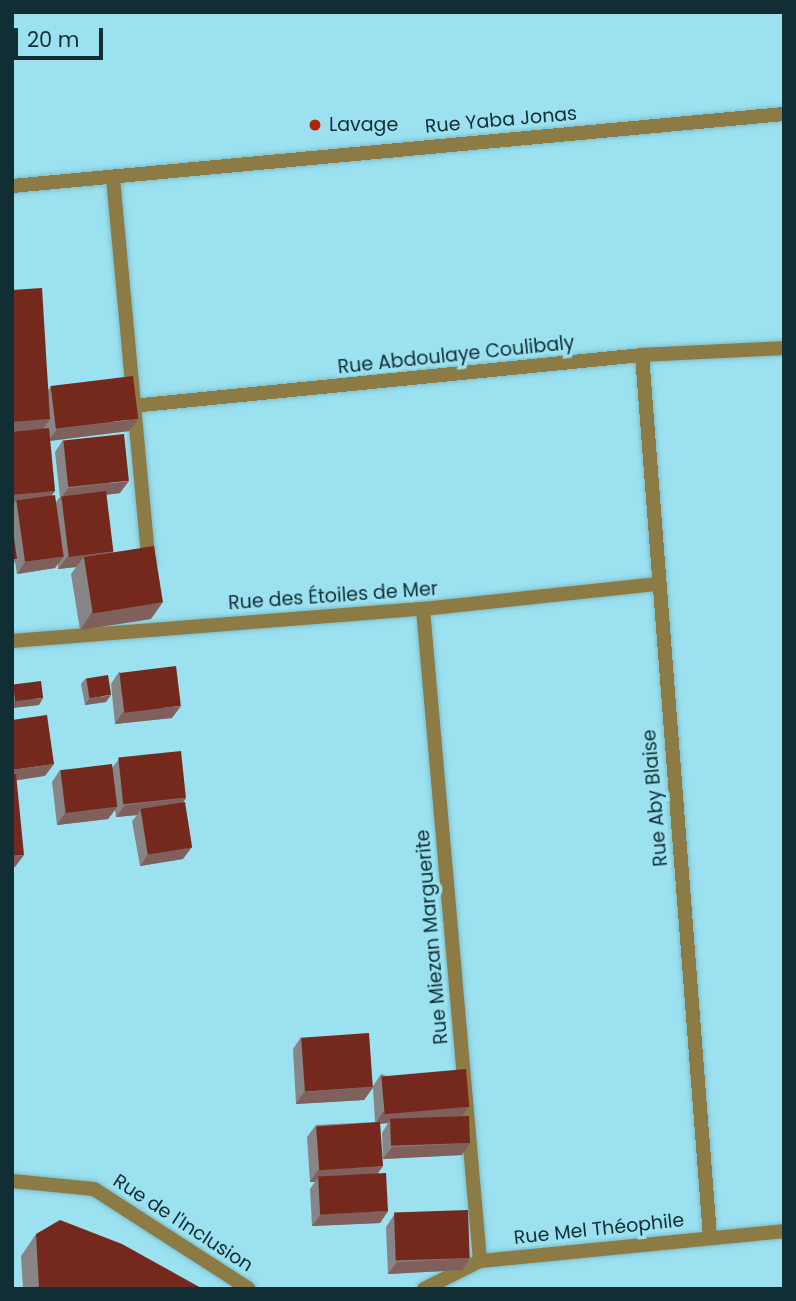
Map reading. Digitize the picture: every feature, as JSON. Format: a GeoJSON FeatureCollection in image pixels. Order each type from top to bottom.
{"type":"FeatureCollection","features":[{"type":"Feature","properties":{"kind":"street","name":"Rue Yaba Jonas"},"geometry":{"type":"LineString","coordinates":[[12,186],[784,114]]}},
{"type":"Feature","properties":{"kind":"street"},"geometry":{"type":"LineString","coordinates":[[113,178],[150,578]]}},
{"type":"Feature","properties":{"kind":"street","name":"Rue Abdoulaye Coulibaly"},"geometry":{"type":"LineString","coordinates":[[132,406],[642,355],[784,348]]}},
{"type":"Feature","properties":{"kind":"street","name":"Rue Aby Blaise"},"geometry":{"type":"LineString","coordinates":[[642,355],[656,584],[710,1237]]}},
{"type":"Feature","properties":{"kind":"street","name":"Rue des Étoiles de Mer"},"geometry":{"type":"LineString","coordinates":[[12,641],[155,622],[423,610],[656,584]]}},
{"type":"Feature","properties":{"kind":"street","name":"Rue Miezan Marguerite"},"geometry":{"type":"LineString","coordinates":[[423,610],[480,1261]]}},
{"type":"Feature","properties":{"kind":"street","name":"Rue de l'Inclusion"},"geometry":{"type":"LineString","coordinates":[[12,1181],[94,1189],[249,1289]]}},
{"type":"Feature","properties":{"kind":"street","name":"Rue Mel Théophile"},"geometry":{"type":"LineString","coordinates":[[424,1289],[480,1261],[784,1231]]}},
{"type":"Feature","properties":{"kind":"building"},"geometry":{"type":"Polygon","coordinates":[[[42,288],[50,419],[12,422],[12,290],[42,288]]]}},
{"type":"Feature","properties":{"kind":"building"},"geometry":{"type":"Polygon","coordinates":[[[133,376],[138,419],[56,429],[51,386],[133,376]]]}},
{"type":"Feature","properties":{"kind":"building"},"geometry":{"type":"Polygon","coordinates":[[[49,428],[55,491],[12,495],[12,432],[49,428]]]}},
{"type":"Feature","properties":{"kind":"building"},"geometry":{"type":"Polygon","coordinates":[[[124,434],[129,481],[68,487],[63,440],[124,434]]]}},
{"type":"Feature","properties":{"kind":"building"},"geometry":{"type":"Polygon","coordinates":[[[106,491],[113,552],[69,557],[61,496],[106,491]]]}},
{"type":"Feature","properties":{"kind":"building"},"geometry":{"type":"Polygon","coordinates":[[[55,495],[64,556],[25,562],[16,500],[55,495]]]}},
{"type":"Feature","properties":{"kind":"building"},"geometry":{"type":"Polygon","coordinates":[[[12,523],[17,559],[12,559],[12,523]]]}},
{"type":"Feature","properties":{"kind":"building"},"geometry":{"type":"Polygon","coordinates":[[[154,546],[163,602],[93,613],[84,557],[154,546]]]}},
{"type":"Feature","properties":{"kind":"building"},"geometry":{"type":"Polygon","coordinates":[[[176,666],[181,706],[124,713],[119,673],[176,666]]]}},
{"type":"Feature","properties":{"kind":"building"},"geometry":{"type":"Polygon","coordinates":[[[108,675],[111,695],[89,698],[86,678],[108,675]]]}},
{"type":"Feature","properties":{"kind":"building"},"geometry":{"type":"Polygon","coordinates":[[[41,681],[43,698],[15,701],[13,684],[41,681]]]}},
{"type":"Feature","properties":{"kind":"building"},"geometry":{"type":"Polygon","coordinates":[[[47,715],[54,764],[12,770],[12,720],[47,715]]]}},
{"type":"Feature","properties":{"kind":"building"},"geometry":{"type":"Polygon","coordinates":[[[181,751],[186,798],[123,804],[118,758],[181,751]]]}},
{"type":"Feature","properties":{"kind":"building"},"geometry":{"type":"Polygon","coordinates":[[[112,764],[117,807],[66,813],[60,770],[112,764]]]}},
{"type":"Feature","properties":{"kind":"building"},"geometry":{"type":"Polygon","coordinates":[[[12,774],[16,774],[24,855],[12,856],[12,774]]]}},
{"type":"Feature","properties":{"kind":"building"},"geometry":{"type":"Polygon","coordinates":[[[185,802],[192,847],[148,854],[141,809],[185,802]]]}},
{"type":"Feature","properties":{"kind":"building"},"geometry":{"type":"Polygon","coordinates":[[[369,1033],[373,1087],[305,1092],[301,1038],[369,1033]]]}},
{"type":"Feature","properties":{"kind":"building"},"geometry":{"type":"Polygon","coordinates":[[[466,1069],[469,1107],[385,1114],[381,1076],[466,1069]]]}},
{"type":"Feature","properties":{"kind":"building"},"geometry":{"type":"Polygon","coordinates":[[[469,1116],[470,1143],[391,1146],[390,1119],[469,1116]]]}},
{"type":"Feature","properties":{"kind":"building"},"geometry":{"type":"Polygon","coordinates":[[[380,1122],[383,1166],[319,1170],[316,1126],[380,1122]]]}},
{"type":"Feature","properties":{"kind":"building"},"geometry":{"type":"Polygon","coordinates":[[[386,1173],[388,1211],[320,1215],[318,1177],[386,1173]]]}},
{"type":"Feature","properties":{"kind":"building"},"geometry":{"type":"Polygon","coordinates":[[[468,1210],[470,1258],[396,1261],[394,1213],[468,1210]]]}},
{"type":"Feature","properties":{"kind":"building"},"geometry":{"type":"Polygon","coordinates":[[[60,1220],[122,1244],[203,1289],[39,1289],[36,1234],[60,1220]]]}},
{"type":"Feature","properties":{"kind":"place","name":"Lavage"},"geometry":{"type":"Point","coordinates":[315,125]}}]}
